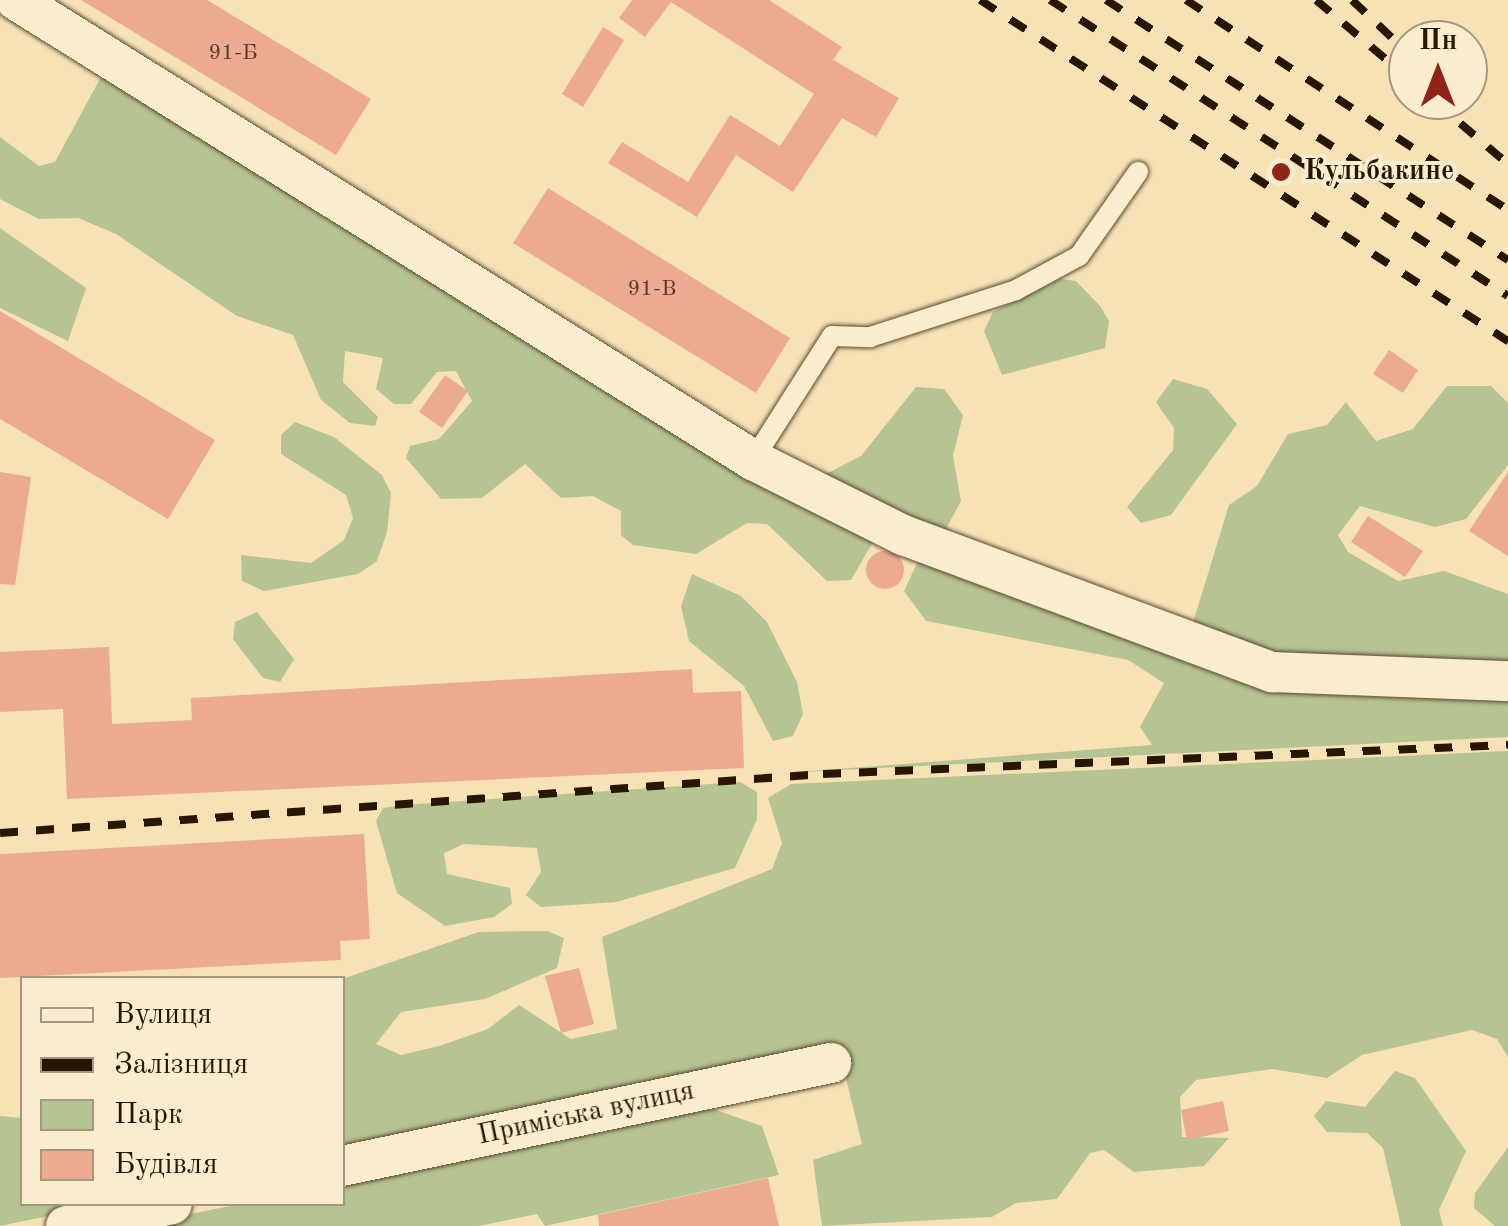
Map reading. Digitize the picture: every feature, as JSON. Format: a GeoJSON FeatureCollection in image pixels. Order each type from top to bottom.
{"type":"FeatureCollection","features":[{"type":"Feature","properties":{"kind":"street"},"geometry":{"type":"LineString","coordinates":[[16,0],[753,460],[903,535],[1242,664],[1508,681]]}},
{"type":"Feature","properties":{"kind":"street","name":"Приміська вулиця"},"geometry":{"type":"LineString","coordinates":[[345,1165],[830,1062]]}},
{"type":"Feature","properties":{"kind":"street"},"geometry":{"type":"LineString","coordinates":[[66,1226],[162,1206]]}},
{"type":"Feature","properties":{"kind":"lane"},"geometry":{"type":"LineString","coordinates":[[753,460],[832,336],[870,337],[1048,274],[1078,256],[1138,172]]}},
{"type":"Feature","properties":{"kind":"green space"},"geometry":{"type":"Polygon","coordinates":[[[101,77],[492,306],[824,475],[861,456],[916,387],[944,389],[963,415],[953,456],[961,501],[947,527],[954,536],[1192,626],[1229,505],[1257,486],[1288,434],[1327,425],[1346,402],[1376,441],[1413,429],[1447,386],[1491,386],[1508,403],[1508,465],[1466,519],[1435,527],[1360,506],[1338,535],[1348,552],[1398,581],[1444,571],[1508,594],[1508,737],[798,772],[1152,745],[1140,727],[1164,683],[1128,660],[926,621],[904,591],[918,561],[873,542],[851,580],[827,581],[767,524],[747,523],[696,554],[633,545],[621,535],[621,511],[593,496],[561,498],[525,464],[482,498],[441,499],[406,458],[410,446],[439,439],[472,401],[456,371],[437,372],[411,404],[394,404],[376,389],[383,358],[345,351],[343,382],[378,417],[375,426],[350,423],[321,400],[293,335],[237,316],[116,234],[78,218],[39,219],[0,199],[0,137],[39,166],[55,162],[101,77]]]}},
{"type":"Feature","properties":{"kind":"green space"},"geometry":{"type":"Polygon","coordinates":[[[0,228],[86,288],[68,341],[0,308],[0,228]]]}},
{"type":"Feature","properties":{"kind":"green space"},"geometry":{"type":"Polygon","coordinates":[[[1060,279],[1076,281],[1100,306],[1109,321],[1105,348],[1002,375],[984,331],[993,312],[1060,279]]]}},
{"type":"Feature","properties":{"kind":"green space"},"geometry":{"type":"Polygon","coordinates":[[[1173,379],[1207,389],[1237,424],[1171,515],[1141,523],[1127,507],[1173,450],[1174,428],[1156,402],[1173,379]]]}},
{"type":"Feature","properties":{"kind":"green space"},"geometry":{"type":"Polygon","coordinates":[[[295,422],[334,437],[382,475],[391,493],[387,532],[377,561],[358,574],[264,591],[242,581],[241,555],[311,563],[344,540],[353,518],[346,495],[281,454],[281,435],[295,422]]]}},
{"type":"Feature","properties":{"kind":"green space"},"geometry":{"type":"Polygon","coordinates":[[[692,574],[741,596],[767,622],[797,682],[803,714],[793,736],[773,741],[744,686],[689,641],[681,606],[692,574]]]}},
{"type":"Feature","properties":{"kind":"green space"},"geometry":{"type":"Polygon","coordinates":[[[257,612],[294,659],[280,682],[263,678],[233,639],[235,622],[257,612]]]}},
{"type":"Feature","properties":{"kind":"green space"},"geometry":{"type":"Polygon","coordinates":[[[1508,751],[1508,1057],[1497,1039],[1472,1030],[1362,1055],[1327,1078],[1272,1069],[1196,1080],[1180,1097],[1182,1137],[1229,1138],[1204,1166],[1134,1172],[1104,1150],[1090,1153],[1057,1199],[1016,1203],[992,1217],[822,1226],[813,1160],[862,1144],[839,1050],[345,1153],[345,978],[479,932],[547,931],[564,938],[557,968],[485,999],[401,1012],[376,1044],[401,1055],[439,1046],[488,1029],[519,1005],[571,1039],[617,1029],[602,937],[772,869],[782,843],[768,798],[791,784],[1508,751]]]}},
{"type":"Feature","properties":{"kind":"green space"},"geometry":{"type":"Polygon","coordinates":[[[740,782],[757,792],[757,819],[735,868],[616,902],[541,907],[526,895],[541,872],[537,848],[464,844],[444,853],[447,874],[510,888],[512,904],[494,917],[445,926],[397,893],[376,821],[383,808],[402,805],[740,782]]]}},
{"type":"Feature","properties":{"kind":"green space"},"geometry":{"type":"Polygon","coordinates":[[[1395,1071],[1415,1078],[1466,1151],[1439,1210],[1443,1226],[1401,1226],[1383,1148],[1367,1133],[1327,1132],[1314,1116],[1326,1101],[1365,1107],[1395,1071]]]}},
{"type":"Feature","properties":{"kind":"green space"},"geometry":{"type":"Polygon","coordinates":[[[713,1109],[762,1126],[779,1175],[545,1226],[537,1214],[479,1226],[131,1226],[230,1206],[345,1206],[345,1181],[713,1109]]]}},
{"type":"Feature","properties":{"kind":"green space"},"geometry":{"type":"Polygon","coordinates":[[[0,1116],[20,1118],[20,1206],[96,1206],[0,1226],[0,1116]]]}},
{"type":"Feature","properties":{"kind":"green space"},"geometry":{"type":"Polygon","coordinates":[[[1508,1147],[1508,1226],[1495,1226],[1474,1208],[1475,1193],[1508,1147]]]}},
{"type":"Feature","properties":{"kind":"building"},"geometry":{"type":"Polygon","coordinates":[[[81,0],[207,0],[371,99],[336,155],[81,0]]]}},
{"type":"Feature","properties":{"kind":"building"},"geometry":{"type":"Polygon","coordinates":[[[632,0],[769,0],[842,47],[833,60],[899,98],[876,137],[842,118],[793,192],[736,155],[697,217],[608,163],[622,142],[688,182],[730,115],[780,146],[814,94],[671,2],[645,37],[619,18],[632,0]]]}},
{"type":"Feature","properties":{"kind":"building"},"geometry":{"type":"Polygon","coordinates":[[[603,27],[624,40],[583,107],[562,94],[603,27]]]}},
{"type":"Feature","properties":{"kind":"building"},"geometry":{"type":"Polygon","coordinates":[[[548,188],[790,338],[756,393],[513,243],[548,188]]]}},
{"type":"Feature","properties":{"kind":"building"},"geometry":{"type":"Polygon","coordinates":[[[0,311],[215,440],[168,519],[0,419],[0,311]]]}},
{"type":"Feature","properties":{"kind":"building"},"geometry":{"type":"Polygon","coordinates":[[[1389,350],[1418,370],[1403,393],[1373,374],[1389,350]]]}},
{"type":"Feature","properties":{"kind":"building"},"geometry":{"type":"Polygon","coordinates":[[[445,375],[468,391],[442,428],[419,412],[445,375]]]}},
{"type":"Feature","properties":{"kind":"building"},"geometry":{"type":"Polygon","coordinates":[[[0,472],[31,477],[15,585],[0,584],[0,472]]]}},
{"type":"Feature","properties":{"kind":"building"},"geometry":{"type":"Polygon","coordinates":[[[1508,472],[1508,556],[1469,531],[1508,472]]]}},
{"type":"Feature","properties":{"kind":"building"},"geometry":{"type":"Polygon","coordinates":[[[1368,516],[1423,551],[1405,577],[1351,542],[1368,516]]]}},
{"type":"Feature","properties":{"kind":"building"},"geometry":{"type":"Polygon","coordinates":[[[885,551],[899,556],[904,570],[899,584],[885,589],[871,584],[866,570],[871,556],[885,551]]]}},
{"type":"Feature","properties":{"kind":"building"},"geometry":{"type":"Polygon","coordinates":[[[109,647],[112,724],[192,720],[191,698],[692,669],[693,693],[741,691],[744,768],[67,799],[63,709],[0,712],[0,652],[109,647]]]}},
{"type":"Feature","properties":{"kind":"building"},"geometry":{"type":"Polygon","coordinates":[[[364,834],[370,939],[340,941],[341,960],[0,978],[0,854],[364,834]]]}},
{"type":"Feature","properties":{"kind":"building"},"geometry":{"type":"Polygon","coordinates":[[[579,968],[594,1024],[561,1033],[545,976],[579,968]]]}},
{"type":"Feature","properties":{"kind":"building"},"geometry":{"type":"Polygon","coordinates":[[[1223,1101],[1229,1131],[1187,1140],[1181,1110],[1223,1101]]]}},
{"type":"Feature","properties":{"kind":"building"},"geometry":{"type":"Polygon","coordinates":[[[768,1178],[779,1226],[599,1226],[598,1215],[768,1178]]]}},
{"type":"Feature","properties":{"kind":"railway"},"geometry":{"type":"LineString","coordinates":[[980,0],[1508,341]]}},
{"type":"Feature","properties":{"kind":"railway"},"geometry":{"type":"LineString","coordinates":[[1050,0],[1508,296]]}},
{"type":"Feature","properties":{"kind":"railway"},"geometry":{"type":"LineString","coordinates":[[1106,0],[1508,260]]}},
{"type":"Feature","properties":{"kind":"railway"},"geometry":{"type":"LineString","coordinates":[[1186,0],[1508,210]]}},
{"type":"Feature","properties":{"kind":"railway"},"geometry":{"type":"LineString","coordinates":[[1316,0],[1388,61]]}},
{"type":"Feature","properties":{"kind":"railway"},"geometry":{"type":"LineString","coordinates":[[1352,0],[1388,34]]}},
{"type":"Feature","properties":{"kind":"railway"},"geometry":{"type":"LineString","coordinates":[[1456,120],[1508,164]]}},
{"type":"Feature","properties":{"kind":"railway"},"geometry":{"type":"LineString","coordinates":[[0,833],[823,774],[1508,745]]}},
{"type":"Feature","properties":{"kind":"place","name":"Кульбакине"},"geometry":{"type":"Point","coordinates":[1281,172]}}]}
